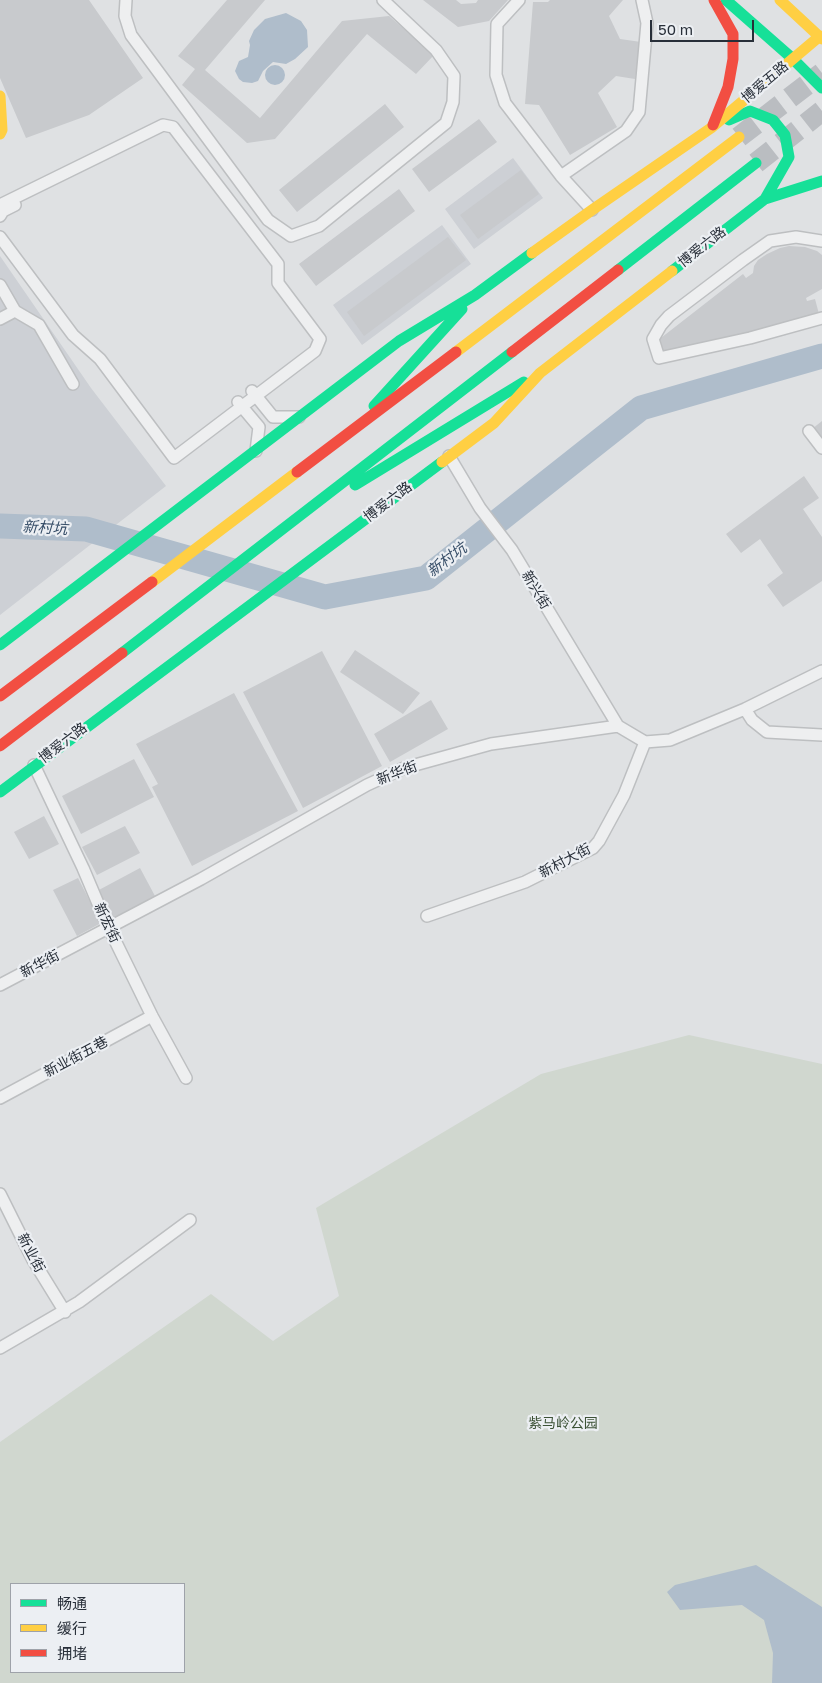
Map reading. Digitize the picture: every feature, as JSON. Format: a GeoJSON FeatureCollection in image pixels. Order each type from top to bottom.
{"type":"FeatureCollection","features":[{"type":"Feature","properties":{"kind":"main road"},"geometry":{"type":"LineString","coordinates":[[711,128],[728,87],[733,59],[733,34],[714,0]]}},
{"type":"Feature","properties":{"kind":"main road"},"geometry":{"type":"LineString","coordinates":[[726,0],[793,59],[822,88]]}},
{"type":"Feature","properties":{"kind":"main road"},"geometry":{"type":"LineString","coordinates":[[780,0],[821,38]]}},
{"type":"Feature","properties":{"kind":"main road","name":"博爱五路"},"geometry":{"type":"LineString","coordinates":[[711,128],[821,38]]}},
{"type":"Feature","properties":{"kind":"main road"},"geometry":{"type":"LineString","coordinates":[[0,96],[2,130],[0,134]]}},
{"type":"Feature","properties":{"kind":"main road"},"geometry":{"type":"LineString","coordinates":[[0,645],[400,341],[475,295],[592,210],[711,128],[750,111],[773,120],[785,135],[789,157],[765,199]]}},
{"type":"Feature","properties":{"kind":"main road"},"geometry":{"type":"LineString","coordinates":[[2,693],[348,434],[739,137]]}},
{"type":"Feature","properties":{"kind":"main road"},"geometry":{"type":"LineString","coordinates":[[0,746],[190,602],[756,162]]}},
{"type":"Feature","properties":{"kind":"main road"},"geometry":{"type":"LineString","coordinates":[[765,199],[822,181]]}},
{"type":"Feature","properties":{"kind":"main road","name":"博爱六路"},"geometry":{"type":"LineString","coordinates":[[0,792],[494,423],[540,373],[765,199]]}},
{"type":"Feature","properties":{"kind":"main road"},"geometry":{"type":"LineString","coordinates":[[348,434],[475,295]]}},
{"type":"Feature","properties":{"kind":"main road"},"geometry":{"type":"LineString","coordinates":[[297,519],[540,373]]}},
{"type":"Feature","properties":{"kind":"street"},"geometry":{"type":"LineString","coordinates":[[126,0],[125,16],[131,35],[268,220],[291,236],[319,226],[446,123],[454,102],[454,76],[436,50],[383,0]]}},
{"type":"Feature","properties":{"kind":"street"},"geometry":{"type":"LineString","coordinates":[[519,0],[498,24],[496,75],[505,103],[561,176],[592,210]]}},
{"type":"Feature","properties":{"kind":"street"},"geometry":{"type":"LineString","coordinates":[[561,176],[626,131],[639,112],[647,22],[642,0]]}},
{"type":"Feature","properties":{"kind":"street"},"geometry":{"type":"LineString","coordinates":[[0,237],[72,335],[100,359],[174,458],[254,393],[314,351],[320,339],[278,283],[278,264],[173,127],[164,125],[1,210]]}},
{"type":"Feature","properties":{"kind":"street"},"geometry":{"type":"LineString","coordinates":[[0,225],[76,330],[102,355],[171,446],[179,447],[240,404]]}},
{"type":"Feature","properties":{"kind":"street"},"geometry":{"type":"LineString","coordinates":[[822,241],[796,237],[770,242],[669,316],[661,324],[653,339],[660,358],[750,338],[822,318]]}},
{"type":"Feature","properties":{"kind":"street"},"geometry":{"type":"LineString","coordinates":[[0,285],[15,311],[38,324],[73,384]]}},
{"type":"Feature","properties":{"kind":"street"},"geometry":{"type":"LineString","coordinates":[[0,319],[15,311]]}},
{"type":"Feature","properties":{"kind":"street"},"geometry":{"type":"LineString","coordinates":[[254,393],[273,417],[299,417]]}},
{"type":"Feature","properties":{"kind":"street"},"geometry":{"type":"LineString","coordinates":[[240,404],[259,427],[256,450]]}},
{"type":"Feature","properties":{"kind":"street"},"geometry":{"type":"LineString","coordinates":[[809,431],[822,448]]}},
{"type":"Feature","properties":{"kind":"street","name":"新兴街"},"geometry":{"type":"LineString","coordinates":[[449,456],[480,508],[512,550],[618,726]]}},
{"type":"Feature","properties":{"kind":"street"},"geometry":{"type":"LineString","coordinates":[[618,726],[645,742],[670,740],[746,709],[822,671]]}},
{"type":"Feature","properties":{"kind":"street"},"geometry":{"type":"LineString","coordinates":[[746,709],[752,720],[767,732],[822,735]]}},
{"type":"Feature","properties":{"kind":"street","name":"新华街"},"geometry":{"type":"LineString","coordinates":[[0,986],[201,879],[367,785],[404,768],[491,744],[618,726]]}},
{"type":"Feature","properties":{"kind":"street","name":"新村大街"},"geometry":{"type":"LineString","coordinates":[[427,916],[525,882],[593,848],[599,841],[624,795],[645,742]]}},
{"type":"Feature","properties":{"kind":"street","name":"新宏街"},"geometry":{"type":"LineString","coordinates":[[34,765],[83,868],[108,928],[152,1016],[186,1078]]}},
{"type":"Feature","properties":{"kind":"street","name":"新业街五巷"},"geometry":{"type":"LineString","coordinates":[[0,1098],[152,1016]]}},
{"type":"Feature","properties":{"kind":"street","name":"新业街"},"geometry":{"type":"LineString","coordinates":[[0,1194],[33,1260],[64,1312]]}},
{"type":"Feature","properties":{"kind":"street"},"geometry":{"type":"LineString","coordinates":[[0,1348],[64,1312],[120,1274],[190,1220]]}},
{"type":"Feature","properties":{"kind":"shaded area"},"geometry":{"type":"Polygon","coordinates":[[[513,158],[543,198],[474,249],[445,209],[513,158]]]}},
{"type":"Feature","properties":{"kind":"shaded area"},"geometry":{"type":"Polygon","coordinates":[[[442,225],[471,264],[362,345],[333,305],[442,225]]]}},
{"type":"Feature","properties":{"kind":"shaded area"},"geometry":{"type":"Polygon","coordinates":[[[0,256],[91,388],[166,486],[0,615],[0,256]]]}},
{"type":"Feature","properties":{"kind":"green space","name":"紫马岭公园"},"geometry":{"type":"Polygon","coordinates":[[[689,1035],[822,1064],[822,1683],[0,1683],[0,1442],[211,1294],[273,1341],[339,1296],[316,1208],[541,1074],[689,1035]]]}},
{"type":"Feature","properties":{"kind":"water"},"geometry":{"type":"Polygon","coordinates":[[[286,13],[301,21],[307,30],[308,47],[295,59],[286,64],[273,62],[263,71],[258,81],[252,83],[243,82],[235,71],[239,61],[248,57],[249,41],[254,30],[265,19],[286,13]]]}},
{"type":"Feature","properties":{"kind":"water"},"geometry":{"type":"Polygon","coordinates":[[[275,65],[282,68],[285,75],[282,82],[275,85],[268,82],[265,75],[268,68],[275,65]]]}},
{"type":"Feature","properties":{"kind":"water"},"geometry":{"type":"Polygon","coordinates":[[[756,1565],[822,1607],[822,1683],[772,1683],[773,1653],[764,1620],[742,1605],[680,1610],[667,1592],[675,1585],[756,1565]]]}},
{"type":"Feature","properties":{"kind":"building"},"geometry":{"type":"Polygon","coordinates":[[[0,0],[89,0],[143,78],[89,115],[26,138],[0,78],[0,0]]]}},
{"type":"Feature","properties":{"kind":"building"},"geometry":{"type":"Polygon","coordinates":[[[227,0],[265,0],[205,70],[260,118],[342,21],[389,16],[434,55],[416,74],[367,34],[275,139],[247,143],[182,85],[195,69],[178,56],[227,0]]]}},
{"type":"Feature","properties":{"kind":"building"},"geometry":{"type":"Polygon","coordinates":[[[423,0],[456,0],[461,4],[476,3],[478,0],[508,0],[489,21],[458,27],[423,0]]]}},
{"type":"Feature","properties":{"kind":"building"},"geometry":{"type":"Polygon","coordinates":[[[550,0],[623,0],[609,16],[620,39],[641,42],[635,79],[616,76],[598,93],[617,127],[570,155],[539,105],[525,104],[533,2],[548,2],[550,0]]]}},
{"type":"Feature","properties":{"kind":"building"},"geometry":{"type":"Polygon","coordinates":[[[385,104],[404,127],[297,212],[279,190],[385,104]]]}},
{"type":"Feature","properties":{"kind":"building"},"geometry":{"type":"Polygon","coordinates":[[[479,119],[497,142],[429,192],[412,169],[479,119]]]}},
{"type":"Feature","properties":{"kind":"building"},"geometry":{"type":"Polygon","coordinates":[[[521,170],[539,194],[478,239],[460,215],[521,170]]]}},
{"type":"Feature","properties":{"kind":"building"},"geometry":{"type":"Polygon","coordinates":[[[399,189],[415,211],[316,286],[299,264],[399,189]]]}},
{"type":"Feature","properties":{"kind":"building"},"geometry":{"type":"Polygon","coordinates":[[[448,237],[466,260],[364,336],[347,312],[448,237]]]}},
{"type":"Feature","properties":{"kind":"building"},"geometry":{"type":"Polygon","coordinates":[[[789,246],[805,247],[822,255],[822,289],[806,298],[807,301],[815,299],[819,314],[745,336],[661,354],[657,341],[743,274],[746,278],[753,273],[754,266],[758,260],[780,248],[789,246]]]}},
{"type":"Feature","properties":{"kind":"building"},"geometry":{"type":"Polygon","coordinates":[[[822,421],[822,442],[812,429],[822,421]]]}},
{"type":"Feature","properties":{"kind":"building"},"geometry":{"type":"Polygon","coordinates":[[[804,476],[819,498],[803,509],[822,537],[822,581],[783,607],[767,585],[783,573],[760,539],[741,553],[726,534],[804,476]]]}},
{"type":"Feature","properties":{"kind":"building"},"geometry":{"type":"Polygon","coordinates":[[[355,650],[420,693],[403,714],[340,672],[355,650]]]}},
{"type":"Feature","properties":{"kind":"building"},"geometry":{"type":"Polygon","coordinates":[[[322,651],[382,766],[303,808],[243,692],[322,651]]]}},
{"type":"Feature","properties":{"kind":"building"},"geometry":{"type":"Polygon","coordinates":[[[234,693],[298,811],[192,866],[152,787],[158,784],[136,744],[234,693]]]}},
{"type":"Feature","properties":{"kind":"building"},"geometry":{"type":"Polygon","coordinates":[[[431,700],[448,729],[390,762],[374,734],[431,700]]]}},
{"type":"Feature","properties":{"kind":"building"},"geometry":{"type":"Polygon","coordinates":[[[134,759],[154,797],[81,834],[62,796],[134,759]]]}},
{"type":"Feature","properties":{"kind":"building"},"geometry":{"type":"Polygon","coordinates":[[[44,816],[59,844],[29,859],[14,832],[44,816]]]}},
{"type":"Feature","properties":{"kind":"building"},"geometry":{"type":"Polygon","coordinates":[[[125,826],[140,853],[97,875],[82,847],[125,826]]]}},
{"type":"Feature","properties":{"kind":"building"},"geometry":{"type":"Polygon","coordinates":[[[140,868],[155,896],[113,919],[97,891],[140,868]]]}},
{"type":"Feature","properties":{"kind":"building"},"geometry":{"type":"Polygon","coordinates":[[[78,878],[101,923],[77,936],[53,890],[78,878]]]}},
{"type":"Feature","properties":{"kind":"waterway","name":"新村坑"},"geometry":{"type":"LineString","coordinates":[[0,526],[86,529],[325,597],[426,578],[641,408],[822,356]]}},
{"type":"Feature","properties":{"kind":"tunnel"},"geometry":{"type":"LineString","coordinates":[[739,137],[822,73]]}},
{"type":"Feature","properties":{"kind":"tunnel"},"geometry":{"type":"LineString","coordinates":[[756,163],[822,111]]}},
{"type":"Feature","properties":{"kind":"traffic: fast"},"geometry":{"type":"LineString","coordinates":[[726,0],[793,59],[822,88]]}},
{"type":"Feature","properties":{"kind":"traffic: fast"},"geometry":{"type":"LineString","coordinates":[[729,120],[750,111],[773,120],[785,135],[789,157],[765,199]]}},
{"type":"Feature","properties":{"kind":"traffic: fast"},"geometry":{"type":"LineString","coordinates":[[618,270],[756,163]]}},
{"type":"Feature","properties":{"kind":"traffic: fast"},"geometry":{"type":"LineString","coordinates":[[672,271],[765,199],[822,181]]}},
{"type":"Feature","properties":{"kind":"traffic: fast"},"geometry":{"type":"LineString","coordinates":[[0,645],[399,341],[475,295],[532,253]]}},
{"type":"Feature","properties":{"kind":"traffic: fast"},"geometry":{"type":"LineString","coordinates":[[374,406],[462,309]]}},
{"type":"Feature","properties":{"kind":"traffic: fast"},"geometry":{"type":"LineString","coordinates":[[122,653],[512,352]]}},
{"type":"Feature","properties":{"kind":"traffic: fast"},"geometry":{"type":"LineString","coordinates":[[355,485],[524,382]]}},
{"type":"Feature","properties":{"kind":"traffic: fast"},"geometry":{"type":"LineString","coordinates":[[0,792],[442,462]]}},
{"type":"Feature","properties":{"kind":"traffic: slow"},"geometry":{"type":"LineString","coordinates":[[780,0],[822,39]]}},
{"type":"Feature","properties":{"kind":"traffic: slow"},"geometry":{"type":"LineString","coordinates":[[532,253],[711,128],[820,36]]}},
{"type":"Feature","properties":{"kind":"traffic: slow"},"geometry":{"type":"LineString","coordinates":[[0,96],[2,130],[0,134]]}},
{"type":"Feature","properties":{"kind":"traffic: slow"},"geometry":{"type":"LineString","coordinates":[[456,352],[739,137]]}},
{"type":"Feature","properties":{"kind":"traffic: slow"},"geometry":{"type":"LineString","coordinates":[[442,462],[494,423],[540,373],[672,271]]}},
{"type":"Feature","properties":{"kind":"traffic: slow"},"geometry":{"type":"LineString","coordinates":[[152,582],[297,472]]}},
{"type":"Feature","properties":{"kind":"traffic: jam"},"geometry":{"type":"LineString","coordinates":[[713,125],[728,87],[733,59],[733,34],[714,0]]}},
{"type":"Feature","properties":{"kind":"traffic: jam"},"geometry":{"type":"LineString","coordinates":[[512,352],[618,270]]}},
{"type":"Feature","properties":{"kind":"traffic: jam"},"geometry":{"type":"LineString","coordinates":[[297,472],[456,352]]}},
{"type":"Feature","properties":{"kind":"traffic: jam"},"geometry":{"type":"LineString","coordinates":[[0,696],[152,582]]}},
{"type":"Feature","properties":{"kind":"traffic: jam"},"geometry":{"type":"LineString","coordinates":[[0,746],[122,653]]}}]}
